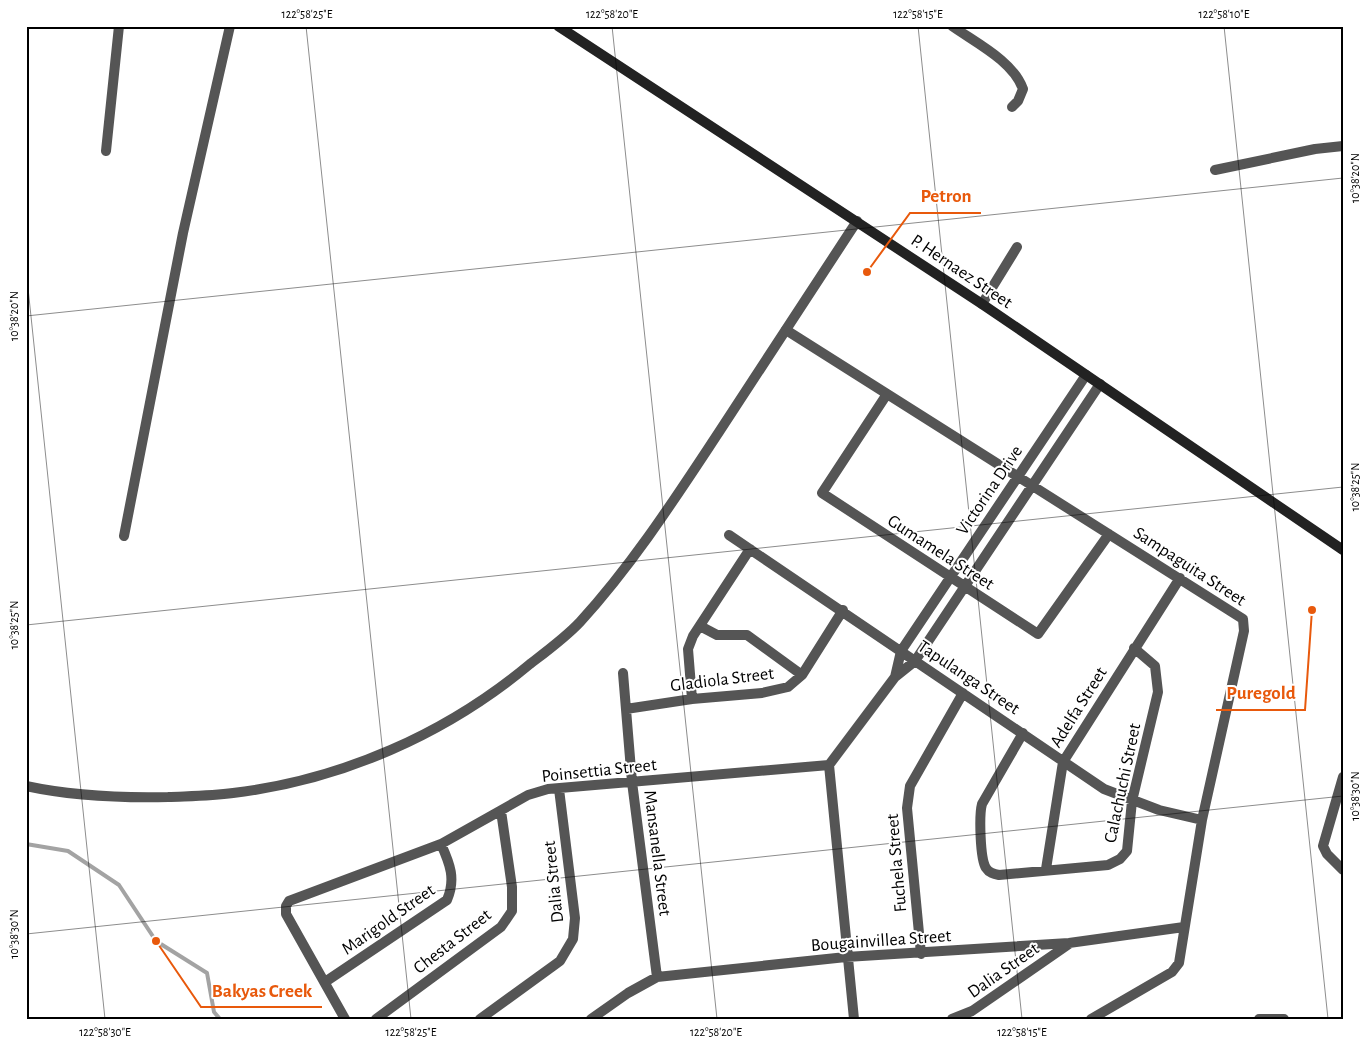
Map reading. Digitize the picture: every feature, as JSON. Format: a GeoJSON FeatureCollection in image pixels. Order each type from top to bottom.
{"type":"FeatureCollection","features":[{"type":"Feature","properties":{"kind":"main road","name":"P. Hernaez Street"},"geometry":{"type":"LineString","coordinates":[[558,26],[982,304],[1343,550]]}},
{"type":"Feature","properties":{"kind":"street"},"geometry":{"type":"LineString","coordinates":[[106,151],[119,26]]}},
{"type":"Feature","properties":{"kind":"street"},"geometry":{"type":"LineString","coordinates":[[124,536],[183,233],[230,26]]}},
{"type":"Feature","properties":{"kind":"street"},"geometry":{"type":"LineString","coordinates":[[952,26],[1005,65],[1020,80],[1023,89],[1018,101],[1012,107]]}},
{"type":"Feature","properties":{"kind":"street"},"geometry":{"type":"LineString","coordinates":[[1215,170],[1315,149],[1343,146]]}},
{"type":"Feature","properties":{"kind":"street"},"geometry":{"type":"LineString","coordinates":[[26,786],[78,794],[203,796],[232,794],[313,779],[371,760],[425,734],[504,686],[579,624],[632,559],[857,222]]}},
{"type":"Feature","properties":{"kind":"street"},"geometry":{"type":"LineString","coordinates":[[982,304],[1016,247]]}},
{"type":"Feature","properties":{"kind":"street","name":"Sampaguita Street"},"geometry":{"type":"LineString","coordinates":[[786,330],[1243,619],[1245,624],[1202,820],[1179,963],[1172,972],[1091,1019]]}},
{"type":"Feature","properties":{"kind":"street","name":"Victorina Drive"},"geometry":{"type":"LineString","coordinates":[[895,678],[901,651],[1086,375]]}},
{"type":"Feature","properties":{"kind":"street","name":"Victorina Drive"},"geometry":{"type":"LineString","coordinates":[[830,765],[895,678],[914,661],[1100,384]]}},
{"type":"Feature","properties":{"kind":"street","name":"Gumamela Street"},"geometry":{"type":"LineString","coordinates":[[887,394],[822,493],[1038,634],[1109,534]]}},
{"type":"Feature","properties":{"kind":"street","name":"Tapulanga Street"},"geometry":{"type":"LineString","coordinates":[[729,535],[843,610],[914,661],[1104,788],[1132,801],[1159,810],[1202,820]]}},
{"type":"Feature","properties":{"kind":"street"},"geometry":{"type":"LineString","coordinates":[[692,699],[688,649],[700,626],[750,548]]}},
{"type":"Feature","properties":{"kind":"street","name":"Adelfa Street"},"geometry":{"type":"LineString","coordinates":[[1046,870],[1063,762],[1180,578]]}},
{"type":"Feature","properties":{"kind":"street","name":"Gladiola Street"},"geometry":{"type":"LineString","coordinates":[[626,709],[692,699],[762,692],[788,686],[802,676],[843,610]]}},
{"type":"Feature","properties":{"kind":"street"},"geometry":{"type":"LineString","coordinates":[[700,626],[718,635],[746,636],[802,676]]}},
{"type":"Feature","properties":{"kind":"street","name":"Calachuchi Street"},"geometry":{"type":"LineString","coordinates":[[1023,734],[982,804],[979,815],[985,867],[991,873],[999,876],[1108,865],[1120,859],[1127,851],[1132,801],[1158,692],[1155,666],[1134,648]]}},
{"type":"Feature","properties":{"kind":"street","name":"Mansanella Street"},"geometry":{"type":"LineString","coordinates":[[623,673],[632,782],[657,977]]}},
{"type":"Feature","properties":{"kind":"street","name":"Fuchela Street"},"geometry":{"type":"LineString","coordinates":[[921,954],[907,808],[908,797],[910,786],[963,693]]}},
{"type":"Feature","properties":{"kind":"street"},"geometry":{"type":"LineString","coordinates":[[830,765],[846,957],[854,1019]]}},
{"type":"Feature","properties":{"kind":"street","name":"Poinsettia Street"},"geometry":{"type":"LineString","coordinates":[[325,982],[286,914],[286,906],[289,901],[441,844],[528,795],[559,789],[830,765]]}},
{"type":"Feature","properties":{"kind":"street"},"geometry":{"type":"LineString","coordinates":[[1343,777],[1323,846],[1327,854],[1343,870]]}},
{"type":"Feature","properties":{"kind":"street","name":"Dalia Street"},"geometry":{"type":"LineString","coordinates":[[480,1019],[560,961],[573,939],[575,918],[559,789]]}},
{"type":"Feature","properties":{"kind":"street","name":"Chesta Street"},"geometry":{"type":"LineString","coordinates":[[376,1019],[501,927],[512,911],[512,887],[502,811]]}},
{"type":"Feature","properties":{"kind":"street","name":"Marigold Street"},"geometry":{"type":"LineString","coordinates":[[325,982],[447,900],[453,886],[450,866],[441,844]]}},
{"type":"Feature","properties":{"kind":"street","name":"Bougainvillea Street"},"geometry":{"type":"LineString","coordinates":[[591,1019],[628,993],[657,977],[846,957],[921,954],[1070,943],[1184,927]]}},
{"type":"Feature","properties":{"kind":"street","name":"Dalia Street"},"geometry":{"type":"LineString","coordinates":[[952,1019],[972,1011],[1070,943]]}},
{"type":"Feature","properties":{"kind":"street"},"geometry":{"type":"LineString","coordinates":[[325,982],[345,1019]]}},
{"type":"Feature","properties":{"kind":"street"},"geometry":{"type":"LineString","coordinates":[[1259,1019],[1284,1019]]}},
{"type":"Feature","properties":{"kind":"waterway"},"geometry":{"type":"LineString","coordinates":[[26,844],[68,851],[119,885],[156,941],[207,973],[214,1012],[220,1019]]}},
{"type":"Feature","properties":{"kind":"place","name":"Petron"},"geometry":{"type":"Point","coordinates":[867,272]}},
{"type":"Feature","properties":{"kind":"place","name":"Puregold"},"geometry":{"type":"Point","coordinates":[1312,610]}},
{"type":"Feature","properties":{"kind":"place","name":"Bakyas Creek"},"geometry":{"type":"Point","coordinates":[156,941]}}]}
